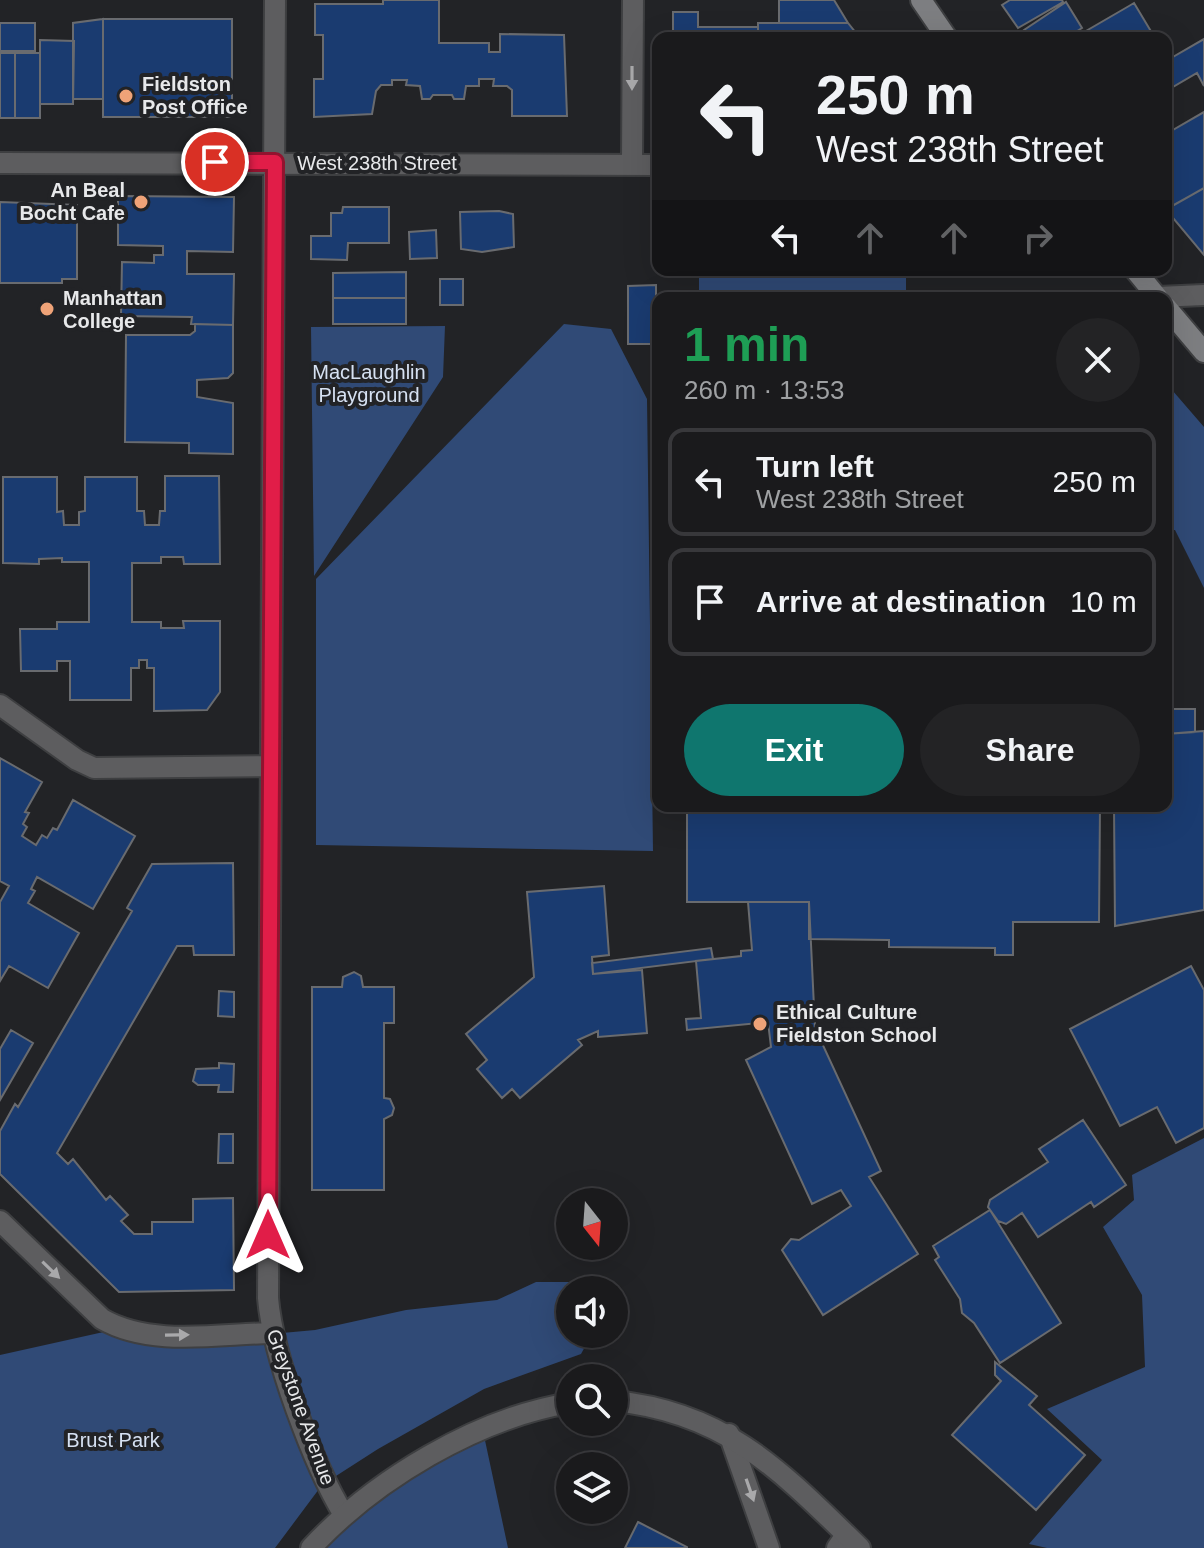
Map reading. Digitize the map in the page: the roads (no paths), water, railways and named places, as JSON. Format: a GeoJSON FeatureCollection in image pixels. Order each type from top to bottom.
{"type":"FeatureCollection","features":[{"type":"Feature","properties":{"kind":"main road"},"geometry":{"type":"LineString","coordinates":[[921,0],[943,32]]}},
{"type":"Feature","properties":{"kind":"main road"},"geometry":{"type":"LineString","coordinates":[[1140,276],[1153,292]]}},
{"type":"Feature","properties":{"kind":"main road"},"geometry":{"type":"LineString","coordinates":[[1172,314],[1204,352]]}},
{"type":"Feature","properties":{"kind":"street","name":"Greystone Avenue"},"geometry":{"type":"LineString","coordinates":[[275,0],[269,766],[271,1333],[323,1475],[344,1515]]}},
{"type":"Feature","properties":{"kind":"street"},"geometry":{"type":"LineString","coordinates":[[632,165],[633,0]]}},
{"type":"Feature","properties":{"kind":"street","name":"West 238th Street"},"geometry":{"type":"LineString","coordinates":[[0,163],[652,165]]}},
{"type":"Feature","properties":{"kind":"street"},"geometry":{"type":"LineString","coordinates":[[1172,297],[1204,295]]}},
{"type":"Feature","properties":{"kind":"street"},"geometry":{"type":"LineString","coordinates":[[0,705],[77,760],[94,768],[269,766]]}},
{"type":"Feature","properties":{"kind":"street"},"geometry":{"type":"LineString","coordinates":[[0,1221],[102,1319],[138,1333],[165,1336],[271,1333]]}},
{"type":"Feature","properties":{"kind":"street"},"geometry":{"type":"LineString","coordinates":[[628,1403],[676,1411],[729,1434],[771,1463],[848,1544]]}},
{"type":"Feature","properties":{"kind":"street"},"geometry":{"type":"LineString","coordinates":[[311,1548],[344,1515],[389,1481],[449,1447],[531,1412],[556,1406]]}},
{"type":"Feature","properties":{"kind":"street"},"geometry":{"type":"LineString","coordinates":[[729,1434],[769,1548]]}},
{"type":"Feature","properties":{"kind":"place","name":"Fieldston Post Office"},"geometry":{"type":"Point","coordinates":[126,96]}},
{"type":"Feature","properties":{"kind":"place","name":"An Beal Bocht Cafe"},"geometry":{"type":"Point","coordinates":[141,202]}},
{"type":"Feature","properties":{"kind":"place","name":"Manhattan College"},"geometry":{"type":"Point","coordinates":[47,309]}},
{"type":"Feature","properties":{"kind":"place","name":"Ethical Culture Fieldston School"},"geometry":{"type":"Point","coordinates":[760,1024]}},
{"type":"Feature","properties":{"kind":"park label","name":"MacLaughlin Playground"},"geometry":{"type":"Point","coordinates":[369,384]}},
{"type":"Feature","properties":{"kind":"park label","name":"Brust Park"},"geometry":{"type":"Point","coordinates":[113,1440]}}]}
